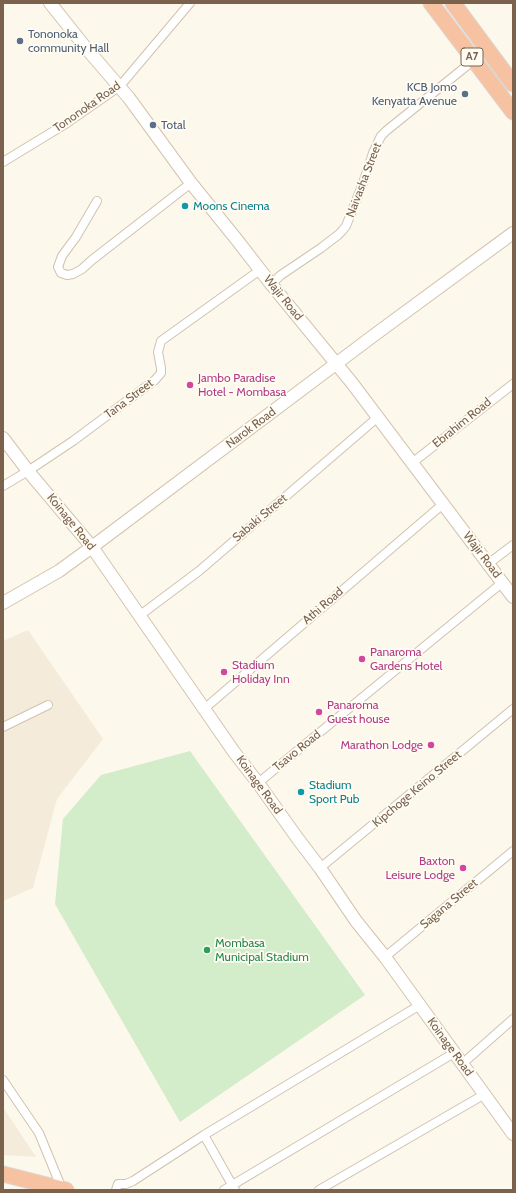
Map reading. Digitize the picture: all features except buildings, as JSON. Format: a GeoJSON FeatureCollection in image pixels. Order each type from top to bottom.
{"type":"FeatureCollection","features":[{"type":"Feature","properties":{"kind":"highway","name":"A7"},"geometry":{"type":"LineString","coordinates":[[431,3],[513,112]]}},
{"type":"Feature","properties":{"kind":"highway","name":"A7"},"geometry":{"type":"LineString","coordinates":[[453,3],[513,84]]}},
{"type":"Feature","properties":{"kind":"highway"},"geometry":{"type":"LineString","coordinates":[[3,1174],[64,1189]]}},
{"type":"Feature","properties":{"kind":"street","name":"Wajir Road"},"geometry":{"type":"LineString","coordinates":[[50,3],[86,48],[120,86],[191,183],[337,364],[513,597]]}},
{"type":"Feature","properties":{"kind":"street","name":"Tononoka Road"},"geometry":{"type":"LineString","coordinates":[[3,162],[67,123],[120,86],[190,3]]}},
{"type":"Feature","properties":{"kind":"street","name":"Naivasha Street"},"geometry":{"type":"LineString","coordinates":[[271,284],[338,235],[346,226],[373,153],[381,136],[474,60]]}},
{"type":"Feature","properties":{"kind":"street"},"geometry":{"type":"LineString","coordinates":[[97,201],[80,231],[62,256],[58,267],[61,273],[67,275],[73,274],[82,269],[191,183]]}},
{"type":"Feature","properties":{"kind":"street","name":"Narok Road"},"geometry":{"type":"LineString","coordinates":[[3,603],[59,571],[513,233]]}},
{"type":"Feature","properties":{"kind":"street","name":"Tana Street"},"geometry":{"type":"LineString","coordinates":[[28,471],[79,436],[155,380],[160,373],[161,368],[158,352],[161,341],[260,270]]}},
{"type":"Feature","properties":{"kind":"street","name":"Ebrahim Road"},"geometry":{"type":"LineString","coordinates":[[412,462],[513,384]]}},
{"type":"Feature","properties":{"kind":"street","name":"Sabaki Street"},"geometry":{"type":"LineString","coordinates":[[139,616],[198,571],[378,417]]}},
{"type":"Feature","properties":{"kind":"street","name":"Koinage Road"},"geometry":{"type":"LineString","coordinates":[[3,438],[28,471],[92,547],[204,709],[320,868],[356,921],[385,957],[513,1134]]}},
{"type":"Feature","properties":{"kind":"street"},"geometry":{"type":"LineString","coordinates":[[3,486],[28,471]]}},
{"type":"Feature","properties":{"kind":"street","name":"Athi Road"},"geometry":{"type":"LineString","coordinates":[[204,709],[443,504]]}},
{"type":"Feature","properties":{"kind":"street"},"geometry":{"type":"LineString","coordinates":[[488,564],[513,545]]}},
{"type":"Feature","properties":{"kind":"street","name":"Tsavo Road"},"geometry":{"type":"LineString","coordinates":[[258,783],[503,582]]}},
{"type":"Feature","properties":{"kind":"street"},"geometry":{"type":"LineString","coordinates":[[3,727],[48,705]]}},
{"type":"Feature","properties":{"kind":"street","name":"Kipchoge Keino Street"},"geometry":{"type":"LineString","coordinates":[[320,868],[513,709]]}},
{"type":"Feature","properties":{"kind":"street","name":"Sagana Street"},"geometry":{"type":"LineString","coordinates":[[385,957],[513,851]]}},
{"type":"Feature","properties":{"kind":"street"},"geometry":{"type":"LineString","coordinates":[[116,1190],[118,1184],[126,1184],[133,1181],[204,1135],[420,1005]]}},
{"type":"Feature","properties":{"kind":"street"},"geometry":{"type":"LineString","coordinates":[[462,1064],[513,1019]]}},
{"type":"Feature","properties":{"kind":"street"},"geometry":{"type":"LineString","coordinates":[[224,1190],[234,1187],[454,1052]]}},
{"type":"Feature","properties":{"kind":"street"},"geometry":{"type":"LineString","coordinates":[[3,1080],[38,1133],[64,1189]]}},
{"type":"Feature","properties":{"kind":"street"},"geometry":{"type":"LineString","coordinates":[[319,1190],[485,1094]]}},
{"type":"Feature","properties":{"kind":"street"},"geometry":{"type":"LineString","coordinates":[[204,1135],[234,1187]]}},
{"type":"Feature","properties":{"kind":"shaded area"},"geometry":{"type":"Polygon","coordinates":[[[28,630],[103,739],[57,799],[33,888],[3,901],[3,641],[28,630]]]}},
{"type":"Feature","properties":{"kind":"shaded area"},"geometry":{"type":"Polygon","coordinates":[[[3,1107],[36,1157],[3,1155],[3,1107]]]}},
{"type":"Feature","properties":{"kind":"green space","name":"Mombasa Municipal Stadium"},"geometry":{"type":"Polygon","coordinates":[[[190,751],[365,995],[180,1122],[55,904],[63,819],[101,775],[190,751]]]}},
{"type":"Feature","properties":{"kind":"place","name":"Tononoka community Hall"},"geometry":{"type":"Point","coordinates":[20,41]}},
{"type":"Feature","properties":{"kind":"place","name":"KCB Jomo Kenyatta Avenue"},"geometry":{"type":"Point","coordinates":[465,94]}},
{"type":"Feature","properties":{"kind":"place","name":"Total"},"geometry":{"type":"Point","coordinates":[153,125]}},
{"type":"Feature","properties":{"kind":"place","name":"Moons Cinema"},"geometry":{"type":"Point","coordinates":[185,206]}},
{"type":"Feature","properties":{"kind":"place","name":"Jambo Paradise Hotel - Mombasa"},"geometry":{"type":"Point","coordinates":[190,385]}},
{"type":"Feature","properties":{"kind":"place","name":"Panaroma Gardens Hotel"},"geometry":{"type":"Point","coordinates":[362,659]}},
{"type":"Feature","properties":{"kind":"place","name":"Stadium Holiday Inn"},"geometry":{"type":"Point","coordinates":[224,672]}},
{"type":"Feature","properties":{"kind":"place","name":"Panaroma Guest house"},"geometry":{"type":"Point","coordinates":[319,712]}},
{"type":"Feature","properties":{"kind":"place","name":"Marathon Lodge"},"geometry":{"type":"Point","coordinates":[431,745]}},
{"type":"Feature","properties":{"kind":"place","name":"Stadium Sport Pub"},"geometry":{"type":"Point","coordinates":[301,792]}},
{"type":"Feature","properties":{"kind":"place","name":"Baxton Leisure Lodge"},"geometry":{"type":"Point","coordinates":[463,868]}},
{"type":"Feature","properties":{"kind":"place","name":"Mombasa Municipal Stadium"},"geometry":{"type":"Point","coordinates":[207,950]}}]}
